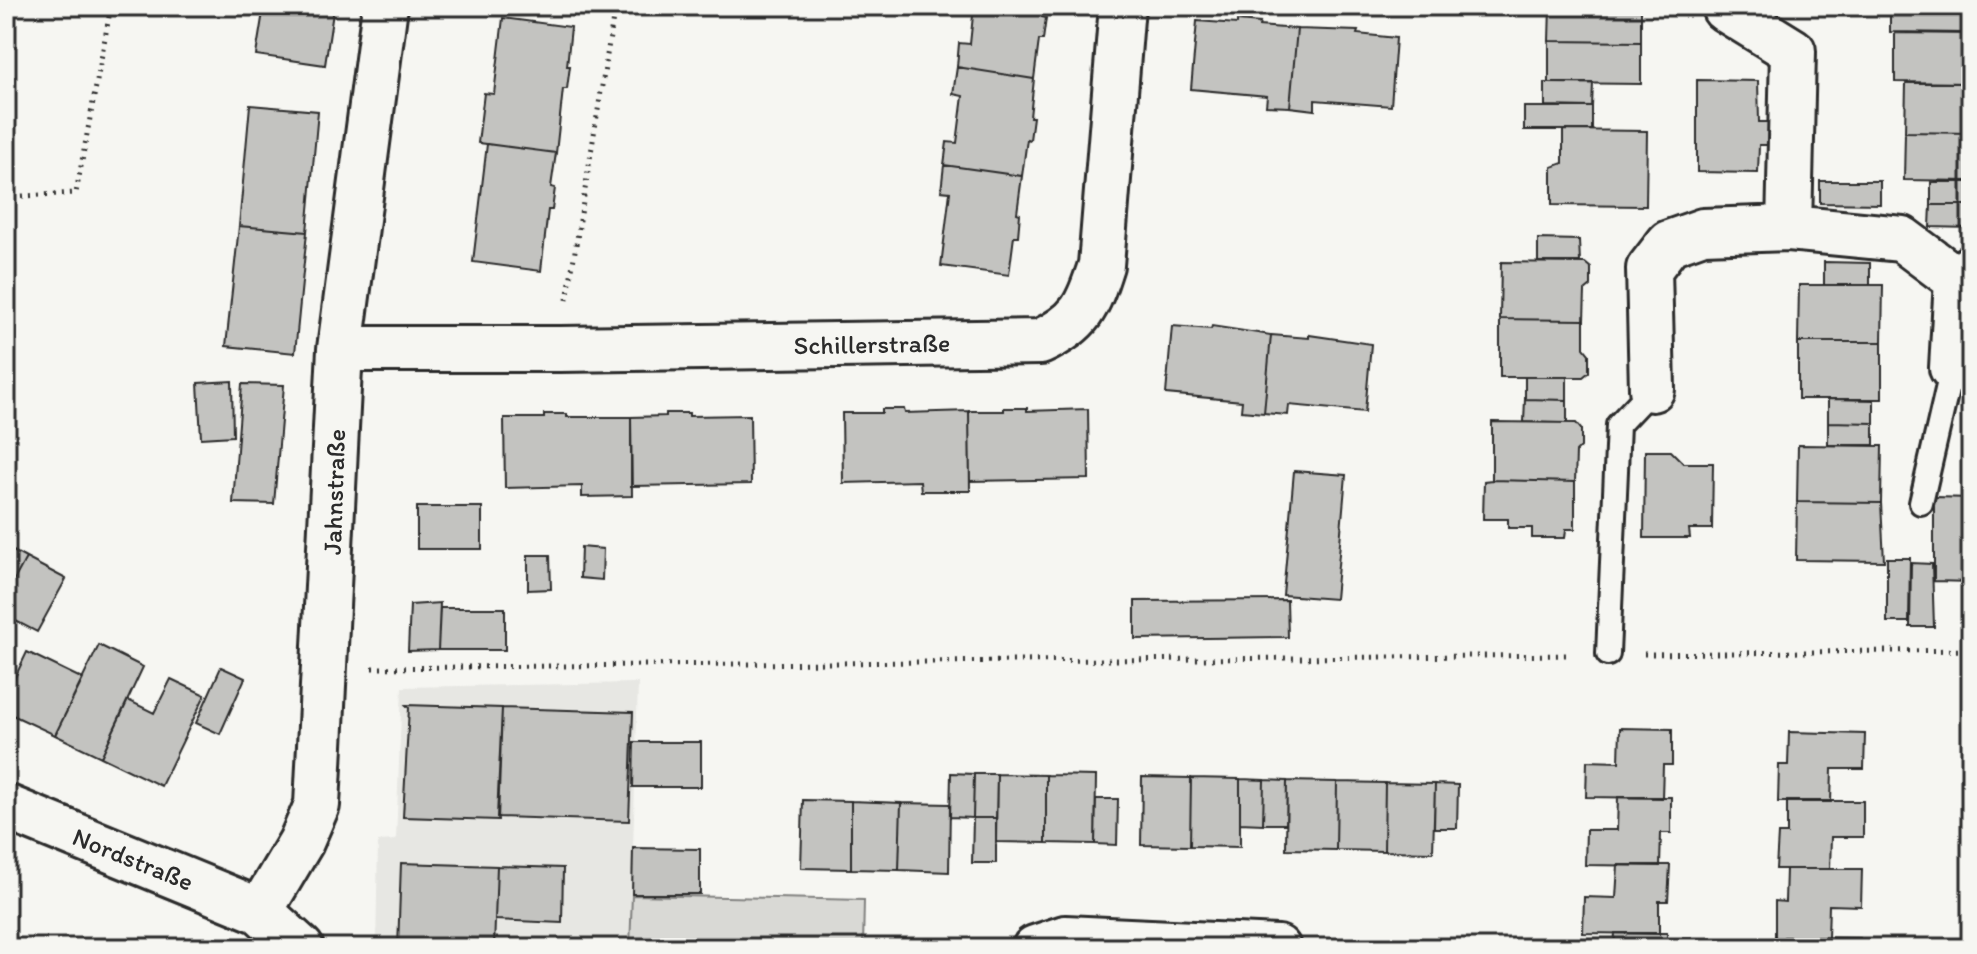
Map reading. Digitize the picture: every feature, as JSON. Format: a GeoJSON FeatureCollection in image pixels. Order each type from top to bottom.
{"type":"FeatureCollection","features":[{"type":"Feature","properties":{"kind":"street","name":"Jahnstraße"},"geometry":{"type":"LineString","coordinates":[[260,911],[301,842],[317,805],[340,349],[385,6]]}},
{"type":"Feature","properties":{"kind":"street","name":"Schillerstraße"},"geometry":{"type":"LineString","coordinates":[[340,349],[1040,342],[1066,330],[1090,301],[1101,265],[1122,6]]}},
{"type":"Feature","properties":{"kind":"street"},"geometry":{"type":"LineString","coordinates":[[1725,6],[1725,9],[1793,51],[1789,228]]}},
{"type":"Feature","properties":{"kind":"street"},"geometry":{"type":"LineString","coordinates":[[1652,389],[1649,269],[1669,243],[1703,231],[1789,228],[1902,239],[1964,274],[1962,369]]}},
{"type":"Feature","properties":{"kind":"street","name":"Nordstraße"},"geometry":{"type":"LineString","coordinates":[[6,807],[260,911]]}},
{"type":"Feature","properties":{"kind":"street"},"geometry":{"type":"LineString","coordinates":[[260,911],[301,948]]}},
{"type":"Feature","properties":{"kind":"street"},"geometry":{"type":"LineString","coordinates":[[1035,948],[1065,938],[1278,948]]}},
{"type":"Feature","properties":{"kind":"lane"},"geometry":{"type":"LineString","coordinates":[[1921,503],[1962,369]]}},
{"type":"Feature","properties":{"kind":"lane"},"geometry":{"type":"LineString","coordinates":[[1608,654],[1618,425],[1652,389]]}},
{"type":"Feature","properties":{"kind":"path"},"geometry":{"type":"LineString","coordinates":[[6,197],[76,193],[111,6]]}},
{"type":"Feature","properties":{"kind":"path"},"geometry":{"type":"LineString","coordinates":[[560,349],[615,6]]}},
{"type":"Feature","properties":{"kind":"path"},"geometry":{"type":"LineString","coordinates":[[326,668],[1971,650]]}},
{"type":"Feature","properties":{"kind":"shaded area"},"geometry":{"type":"Polygon","coordinates":[[[638,683],[630,948],[376,948],[378,841],[396,840],[402,687],[638,683]]]}},
{"type":"Feature","properties":{"kind":"shaded area"},"geometry":{"type":"Polygon","coordinates":[[[632,895],[864,900],[863,948],[630,948],[632,895]]]}},
{"type":"Feature","properties":{"kind":"building"},"geometry":{"type":"Polygon","coordinates":[[[264,6],[334,6],[325,65],[256,55],[264,6]]]}},
{"type":"Feature","properties":{"kind":"building"},"geometry":{"type":"Polygon","coordinates":[[[974,6],[1044,6],[1043,40],[1039,40],[1034,79],[957,67],[959,43],[970,44],[974,6]]]}},
{"type":"Feature","properties":{"kind":"building"},"geometry":{"type":"Polygon","coordinates":[[[1550,6],[1641,6],[1641,42],[1549,41],[1550,6]]]}},
{"type":"Feature","properties":{"kind":"building"},"geometry":{"type":"Polygon","coordinates":[[[1890,6],[1966,6],[1965,33],[1890,32],[1890,6]]]}},
{"type":"Feature","properties":{"kind":"building"},"geometry":{"type":"Polygon","coordinates":[[[503,18],[571,27],[567,66],[570,66],[567,89],[563,89],[556,153],[478,143],[484,93],[494,94],[503,18]]]}},
{"type":"Feature","properties":{"kind":"building"},"geometry":{"type":"Polygon","coordinates":[[[1197,21],[1237,24],[1237,21],[1297,29],[1290,107],[1266,106],[1267,96],[1191,89],[1197,21]]]}},
{"type":"Feature","properties":{"kind":"building"},"geometry":{"type":"Polygon","coordinates":[[[1297,29],[1358,31],[1357,34],[1396,38],[1391,106],[1315,100],[1315,110],[1290,107],[1297,29]]]}},
{"type":"Feature","properties":{"kind":"building"},"geometry":{"type":"Polygon","coordinates":[[[1895,33],[1971,34],[1971,83],[1895,82],[1895,33]]]}},
{"type":"Feature","properties":{"kind":"building"},"geometry":{"type":"Polygon","coordinates":[[[1549,41],[1641,42],[1641,84],[1549,83],[1549,41]]]}},
{"type":"Feature","properties":{"kind":"building"},"geometry":{"type":"Polygon","coordinates":[[[957,67],[1034,79],[1030,117],[1033,117],[1022,176],[944,165],[947,142],[957,143],[963,96],[953,94],[957,67]]]}},
{"type":"Feature","properties":{"kind":"building"},"geometry":{"type":"Polygon","coordinates":[[[1697,80],[1758,81],[1759,122],[1772,122],[1772,145],[1759,145],[1758,173],[1697,172],[1697,80]]]}},
{"type":"Feature","properties":{"kind":"building"},"geometry":{"type":"Polygon","coordinates":[[[1545,83],[1593,83],[1592,107],[1545,106],[1545,83]]]}},
{"type":"Feature","properties":{"kind":"building"},"geometry":{"type":"Polygon","coordinates":[[[1906,83],[1971,83],[1971,133],[1905,132],[1906,83]]]}},
{"type":"Feature","properties":{"kind":"building"},"geometry":{"type":"Polygon","coordinates":[[[250,105],[318,111],[307,232],[239,226],[250,105]]]}},
{"type":"Feature","properties":{"kind":"building"},"geometry":{"type":"Polygon","coordinates":[[[1524,107],[1592,107],[1592,130],[1524,130],[1524,107]]]}},
{"type":"Feature","properties":{"kind":"building"},"geometry":{"type":"Polygon","coordinates":[[[1563,130],[1647,131],[1646,206],[1552,205],[1552,167],[1563,163],[1563,130]]]}},
{"type":"Feature","properties":{"kind":"building"},"geometry":{"type":"Polygon","coordinates":[[[1905,132],[1971,133],[1971,181],[1904,180],[1905,132]]]}},
{"type":"Feature","properties":{"kind":"building"},"geometry":{"type":"Polygon","coordinates":[[[487,144],[556,153],[551,187],[555,188],[552,210],[548,210],[541,271],[473,262],[487,144]]]}},
{"type":"Feature","properties":{"kind":"building"},"geometry":{"type":"Polygon","coordinates":[[[944,165],[1022,176],[1017,213],[1020,214],[1018,236],[1014,236],[1009,275],[941,266],[950,192],[941,191],[944,165]]]}},
{"type":"Feature","properties":{"kind":"building"},"geometry":{"type":"Polygon","coordinates":[[[1820,181],[1880,181],[1880,204],[1820,203],[1820,181]]]}},
{"type":"Feature","properties":{"kind":"building"},"geometry":{"type":"Polygon","coordinates":[[[1931,182],[1971,182],[1971,205],[1931,205],[1931,182]]]}},
{"type":"Feature","properties":{"kind":"building"},"geometry":{"type":"Polygon","coordinates":[[[1931,205],[1971,205],[1971,228],[1930,227],[1931,205]]]}},
{"type":"Feature","properties":{"kind":"building"},"geometry":{"type":"Polygon","coordinates":[[[239,226],[307,232],[295,353],[226,346],[239,226]]]}},
{"type":"Feature","properties":{"kind":"building"},"geometry":{"type":"Polygon","coordinates":[[[1538,239],[1579,240],[1580,262],[1538,262],[1538,239]]]}},
{"type":"Feature","properties":{"kind":"building"},"geometry":{"type":"Polygon","coordinates":[[[1501,262],[1585,263],[1591,268],[1591,286],[1585,291],[1584,320],[1500,319],[1501,262]]]}},
{"type":"Feature","properties":{"kind":"building"},"geometry":{"type":"Polygon","coordinates":[[[1824,262],[1870,263],[1870,285],[1824,285],[1824,262]]]}},
{"type":"Feature","properties":{"kind":"building"},"geometry":{"type":"Polygon","coordinates":[[[1799,285],[1883,285],[1882,342],[1798,342],[1799,285]]]}},
{"type":"Feature","properties":{"kind":"building"},"geometry":{"type":"Polygon","coordinates":[[[1500,319],[1584,320],[1584,348],[1589,354],[1589,372],[1583,377],[1500,377],[1500,319]]]}},
{"type":"Feature","properties":{"kind":"building"},"geometry":{"type":"Polygon","coordinates":[[[1172,326],[1211,329],[1212,326],[1271,335],[1264,413],[1241,411],[1242,401],[1166,394],[1172,326]]]}},
{"type":"Feature","properties":{"kind":"building"},"geometry":{"type":"Polygon","coordinates":[[[1271,335],[1309,338],[1309,335],[1371,344],[1365,412],[1289,405],[1288,415],[1264,413],[1271,335]]]}},
{"type":"Feature","properties":{"kind":"building"},"geometry":{"type":"Polygon","coordinates":[[[1798,342],[1882,342],[1882,399],[1798,399],[1798,342]]]}},
{"type":"Feature","properties":{"kind":"building"},"geometry":{"type":"Polygon","coordinates":[[[1525,377],[1567,377],[1567,400],[1525,399],[1525,377]]]}},
{"type":"Feature","properties":{"kind":"building"},"geometry":{"type":"Polygon","coordinates":[[[232,381],[233,436],[201,438],[198,383],[232,381]]]}},
{"type":"Feature","properties":{"kind":"building"},"geometry":{"type":"Polygon","coordinates":[[[242,384],[284,385],[274,504],[233,503],[242,384]]]}},
{"type":"Feature","properties":{"kind":"building"},"geometry":{"type":"Polygon","coordinates":[[[1525,399],[1567,400],[1567,423],[1524,422],[1525,399]]]}},
{"type":"Feature","properties":{"kind":"building"},"geometry":{"type":"Polygon","coordinates":[[[1828,399],[1874,400],[1874,423],[1828,422],[1828,399]]]}},
{"type":"Feature","properties":{"kind":"building"},"geometry":{"type":"Polygon","coordinates":[[[1004,408],[1027,408],[1027,411],[1088,409],[1089,479],[970,481],[969,411],[1004,411],[1004,408]]]}},
{"type":"Feature","properties":{"kind":"building"},"geometry":{"type":"Polygon","coordinates":[[[882,409],[904,409],[905,413],[969,411],[970,491],[921,491],[920,481],[843,483],[842,413],[882,413],[882,409]]]}},
{"type":"Feature","properties":{"kind":"building"},"geometry":{"type":"Polygon","coordinates":[[[666,413],[689,413],[689,416],[750,415],[751,484],[631,486],[631,417],[666,416],[666,413]]]}},
{"type":"Feature","properties":{"kind":"building"},"geometry":{"type":"Polygon","coordinates":[[[544,414],[631,417],[632,496],[582,497],[582,486],[505,488],[504,418],[544,418],[544,414]]]}},
{"type":"Feature","properties":{"kind":"building"},"geometry":{"type":"Polygon","coordinates":[[[1492,422],[1576,423],[1581,429],[1581,447],[1576,452],[1575,482],[1492,480],[1492,422]]]}},
{"type":"Feature","properties":{"kind":"building"},"geometry":{"type":"Polygon","coordinates":[[[1828,422],[1874,423],[1874,445],[1828,445],[1828,422]]]}},
{"type":"Feature","properties":{"kind":"building"},"geometry":{"type":"Polygon","coordinates":[[[1798,445],[1882,446],[1881,503],[1797,502],[1798,445]]]}},
{"type":"Feature","properties":{"kind":"building"},"geometry":{"type":"Polygon","coordinates":[[[1645,451],[1671,451],[1683,463],[1713,463],[1712,529],[1689,529],[1690,538],[1644,538],[1645,451]]]}},
{"type":"Feature","properties":{"kind":"building"},"geometry":{"type":"Polygon","coordinates":[[[1294,471],[1346,475],[1335,599],[1283,595],[1294,471]]]}},
{"type":"Feature","properties":{"kind":"building"},"geometry":{"type":"Polygon","coordinates":[[[1484,481],[1575,482],[1575,529],[1566,529],[1565,538],[1532,538],[1532,528],[1508,528],[1508,519],[1483,519],[1484,481]]]}},
{"type":"Feature","properties":{"kind":"building"},"geometry":{"type":"Polygon","coordinates":[[[1934,497],[1971,498],[1971,582],[1934,581],[1934,497]]]}},
{"type":"Feature","properties":{"kind":"building"},"geometry":{"type":"Polygon","coordinates":[[[1797,502],[1881,503],[1884,561],[1796,560],[1797,502]]]}},
{"type":"Feature","properties":{"kind":"building"},"geometry":{"type":"Polygon","coordinates":[[[417,507],[482,507],[482,549],[417,549],[417,507]]]}},
{"type":"Feature","properties":{"kind":"building"},"geometry":{"type":"Polygon","coordinates":[[[6,547],[26,558],[6,595],[6,547]]]}},
{"type":"Feature","properties":{"kind":"building"},"geometry":{"type":"Polygon","coordinates":[[[581,547],[603,549],[602,580],[580,578],[581,547]]]}},
{"type":"Feature","properties":{"kind":"building"},"geometry":{"type":"Polygon","coordinates":[[[528,555],[550,555],[551,589],[528,590],[528,555]]]}},
{"type":"Feature","properties":{"kind":"building"},"geometry":{"type":"Polygon","coordinates":[[[26,558],[66,579],[37,632],[6,616],[6,595],[26,558]]]}},
{"type":"Feature","properties":{"kind":"building"},"geometry":{"type":"Polygon","coordinates":[[[1887,558],[1910,558],[1909,622],[1887,622],[1887,558]]]}},
{"type":"Feature","properties":{"kind":"building"},"geometry":{"type":"Polygon","coordinates":[[[1911,563],[1932,564],[1934,627],[1910,627],[1911,563]]]}},
{"type":"Feature","properties":{"kind":"building"},"geometry":{"type":"Polygon","coordinates":[[[1287,600],[1288,637],[1135,639],[1135,601],[1287,600]]]}},
{"type":"Feature","properties":{"kind":"building"},"geometry":{"type":"Polygon","coordinates":[[[440,603],[438,650],[408,651],[410,605],[440,603]]]}},
{"type":"Feature","properties":{"kind":"building"},"geometry":{"type":"Polygon","coordinates":[[[440,608],[505,608],[505,650],[438,650],[440,608]]]}},
{"type":"Feature","properties":{"kind":"building"},"geometry":{"type":"Polygon","coordinates":[[[99,645],[143,667],[101,757],[55,735],[99,645]]]}},
{"type":"Feature","properties":{"kind":"building"},"geometry":{"type":"Polygon","coordinates":[[[27,652],[83,679],[55,735],[6,712],[6,696],[27,652]]]}},
{"type":"Feature","properties":{"kind":"building"},"geometry":{"type":"Polygon","coordinates":[[[221,667],[245,678],[220,734],[196,723],[221,667]]]}},
{"type":"Feature","properties":{"kind":"building"},"geometry":{"type":"Polygon","coordinates":[[[171,679],[205,695],[161,786],[101,757],[128,700],[154,713],[171,679]]]}},
{"type":"Feature","properties":{"kind":"building"},"geometry":{"type":"Polygon","coordinates":[[[406,705],[502,708],[498,820],[403,817],[409,708],[406,705]]]}},
{"type":"Feature","properties":{"kind":"building"},"geometry":{"type":"Polygon","coordinates":[[[502,708],[633,712],[629,821],[497,817],[502,708]]]}},
{"type":"Feature","properties":{"kind":"building"},"geometry":{"type":"Polygon","coordinates":[[[1620,728],[1672,729],[1672,765],[1663,765],[1662,798],[1586,797],[1587,761],[1619,762],[1620,728]]]}},
{"type":"Feature","properties":{"kind":"building"},"geometry":{"type":"Polygon","coordinates":[[[1789,732],[1865,734],[1864,769],[1832,769],[1831,802],[1778,802],[1779,765],[1788,765],[1789,732]]]}},
{"type":"Feature","properties":{"kind":"building"},"geometry":{"type":"Polygon","coordinates":[[[634,742],[701,742],[701,787],[633,787],[634,742]]]}},
{"type":"Feature","properties":{"kind":"building"},"geometry":{"type":"Polygon","coordinates":[[[951,773],[974,774],[973,818],[950,817],[951,773]]]}},
{"type":"Feature","properties":{"kind":"building"},"geometry":{"type":"Polygon","coordinates":[[[974,774],[997,774],[996,818],[973,818],[974,774]]]}},
{"type":"Feature","properties":{"kind":"building"},"geometry":{"type":"Polygon","coordinates":[[[997,774],[1046,775],[1046,843],[996,842],[997,774]]]}},
{"type":"Feature","properties":{"kind":"building"},"geometry":{"type":"Polygon","coordinates":[[[1046,775],[1096,776],[1095,844],[1046,843],[1046,775]]]}},
{"type":"Feature","properties":{"kind":"building"},"geometry":{"type":"Polygon","coordinates":[[[1142,777],[1191,778],[1190,846],[1141,845],[1142,777]]]}},
{"type":"Feature","properties":{"kind":"building"},"geometry":{"type":"Polygon","coordinates":[[[1191,778],[1240,779],[1240,847],[1190,846],[1191,778]]]}},
{"type":"Feature","properties":{"kind":"building"},"geometry":{"type":"Polygon","coordinates":[[[1240,779],[1264,780],[1263,824],[1240,823],[1240,779]]]}},
{"type":"Feature","properties":{"kind":"building"},"geometry":{"type":"Polygon","coordinates":[[[1264,780],[1287,781],[1286,824],[1263,824],[1264,780]]]}},
{"type":"Feature","properties":{"kind":"building"},"geometry":{"type":"Polygon","coordinates":[[[1287,781],[1337,782],[1336,850],[1286,849],[1287,781]]]}},
{"type":"Feature","properties":{"kind":"building"},"geometry":{"type":"Polygon","coordinates":[[[1337,782],[1385,783],[1384,851],[1336,850],[1337,782]]]}},
{"type":"Feature","properties":{"kind":"building"},"geometry":{"type":"Polygon","coordinates":[[[1385,783],[1435,784],[1433,852],[1384,851],[1385,783]]]}},
{"type":"Feature","properties":{"kind":"building"},"geometry":{"type":"Polygon","coordinates":[[[1435,784],[1458,785],[1457,828],[1434,828],[1435,784]]]}},
{"type":"Feature","properties":{"kind":"building"},"geometry":{"type":"Polygon","coordinates":[[[1618,797],[1671,797],[1671,833],[1661,833],[1660,866],[1585,865],[1586,830],[1617,830],[1618,797]]]}},
{"type":"Feature","properties":{"kind":"building"},"geometry":{"type":"Polygon","coordinates":[[[1096,799],[1118,799],[1117,845],[1095,844],[1096,799]]]}},
{"type":"Feature","properties":{"kind":"building"},"geometry":{"type":"Polygon","coordinates":[[[803,800],[851,801],[851,869],[801,868],[803,800]]]}},
{"type":"Feature","properties":{"kind":"building"},"geometry":{"type":"Polygon","coordinates":[[[851,801],[901,803],[899,870],[851,869],[851,801]]]}},
{"type":"Feature","properties":{"kind":"building"},"geometry":{"type":"Polygon","coordinates":[[[1787,801],[1863,801],[1863,837],[1831,837],[1830,869],[1776,869],[1778,834],[1787,834],[1787,801]]]}},
{"type":"Feature","properties":{"kind":"building"},"geometry":{"type":"Polygon","coordinates":[[[901,803],[950,804],[949,872],[899,870],[901,803]]]}},
{"type":"Feature","properties":{"kind":"building"},"geometry":{"type":"Polygon","coordinates":[[[973,818],[996,818],[996,863],[972,863],[973,818]]]}},
{"type":"Feature","properties":{"kind":"building"},"geometry":{"type":"Polygon","coordinates":[[[633,848],[700,849],[700,894],[632,894],[633,848]]]}},
{"type":"Feature","properties":{"kind":"building"},"geometry":{"type":"Polygon","coordinates":[[[401,863],[497,866],[494,948],[398,948],[401,863]]]}},
{"type":"Feature","properties":{"kind":"building"},"geometry":{"type":"Polygon","coordinates":[[[1618,865],[1670,865],[1668,901],[1659,901],[1659,934],[1583,933],[1584,897],[1616,898],[1618,865]]]}},
{"type":"Feature","properties":{"kind":"building"},"geometry":{"type":"Polygon","coordinates":[[[497,866],[563,868],[562,923],[495,920],[497,866]]]}},
{"type":"Feature","properties":{"kind":"building"},"geometry":{"type":"Polygon","coordinates":[[[1786,869],[1862,869],[1861,906],[1829,905],[1828,938],[1775,938],[1775,901],[1785,902],[1786,869]]]}},
{"type":"Feature","properties":{"kind":"building"},"geometry":{"type":"Polygon","coordinates":[[[1615,933],[1667,933],[1667,948],[1614,948],[1615,933]]]}},
{"type":"Feature","properties":{"kind":"building"},"geometry":{"type":"Polygon","coordinates":[[[1784,937],[1860,938],[1860,948],[1783,948],[1784,937]]]}}]}
